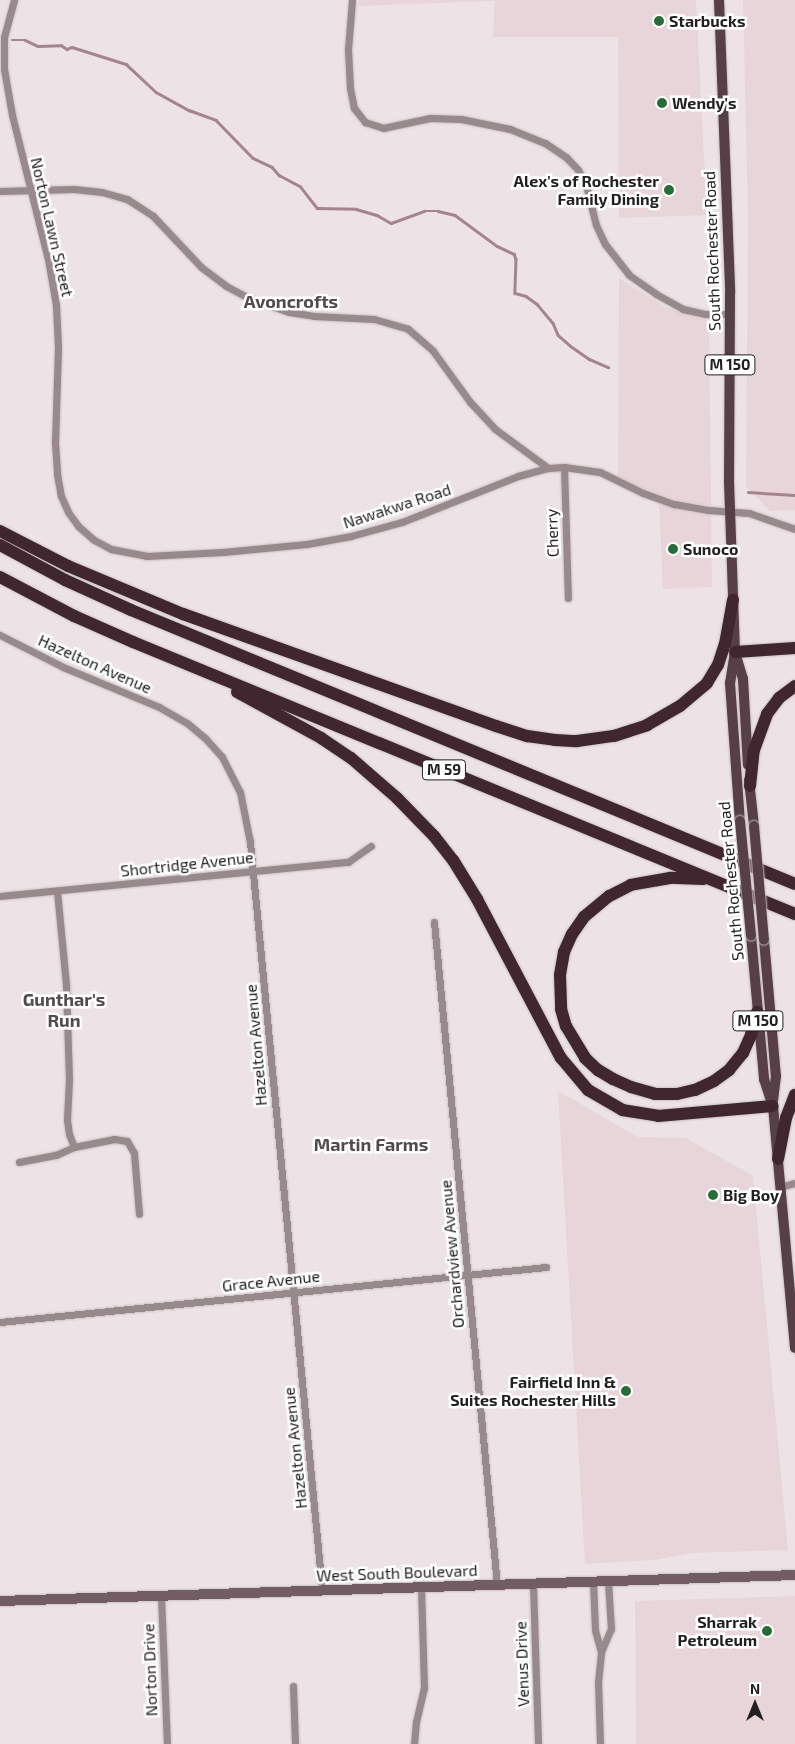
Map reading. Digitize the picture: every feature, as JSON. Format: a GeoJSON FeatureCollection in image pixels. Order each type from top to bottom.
{"type":"FeatureCollection","features":[{"type":"Feature","properties":{"kind":"highway"},"geometry":{"type":"LineString","coordinates":[[0,531],[68,566],[183,614],[496,726],[527,736],[555,740],[577,741],[614,736],[647,724],[680,706],[707,683],[718,665],[725,644],[733,600]]}},
{"type":"Feature","properties":{"kind":"highway","name":"M 59"},"geometry":{"type":"LineString","coordinates":[[0,545],[65,580],[131,610],[793,882]]}},
{"type":"Feature","properties":{"kind":"highway","name":"M 59"},"geometry":{"type":"LineString","coordinates":[[0,577],[74,616],[175,659],[795,914]]}},
{"type":"Feature","properties":{"kind":"highway"},"geometry":{"type":"LineString","coordinates":[[735,652],[795,648]]}},
{"type":"Feature","properties":{"kind":"highway"},"geometry":{"type":"LineString","coordinates":[[175,659],[337,748],[364,768],[434,836],[453,860],[477,899],[561,1058],[588,1090],[622,1110],[658,1116],[773,1106]]}},
{"type":"Feature","properties":{"kind":"highway"},"geometry":{"type":"LineString","coordinates":[[750,786],[754,750],[767,714],[779,698],[795,686]]}},
{"type":"Feature","properties":{"kind":"highway"},"geometry":{"type":"LineString","coordinates":[[712,880],[670,878],[637,884],[609,896],[584,917],[572,934],[564,952],[560,975],[561,1009],[566,1026],[585,1058],[598,1070],[631,1088],[655,1094],[677,1094],[695,1090],[714,1081],[729,1070],[743,1053],[751,1035],[757,1012]]}},
{"type":"Feature","properties":{"kind":"highway"},"geometry":{"type":"LineString","coordinates":[[778,1158],[786,1118],[795,1095]]}},
{"type":"Feature","properties":{"kind":"main road","name":"South Rochester Road"},"geometry":{"type":"LineString","coordinates":[[719,0],[730,314],[730,510],[735,652],[730,683],[757,1012],[764,1079],[773,1106]]}},
{"type":"Feature","properties":{"kind":"main road","name":"South Rochester Road"},"geometry":{"type":"LineString","coordinates":[[735,652],[743,679],[750,786],[776,1076],[773,1106],[795,1348]]}},
{"type":"Feature","properties":{"kind":"street","name":"Norton Lawn Street"},"geometry":{"type":"LineString","coordinates":[[14,0],[4,37],[4,69],[12,115],[48,259],[56,305],[58,348],[55,460],[61,496],[72,519]]}},
{"type":"Feature","properties":{"kind":"street"},"geometry":{"type":"LineString","coordinates":[[352,0],[348,42],[350,88],[354,108],[365,122],[383,128],[423,119],[461,119],[510,129],[545,144],[566,157],[578,170],[586,185],[602,239],[612,255],[629,275],[656,294],[684,308],[705,314],[730,314]]}},
{"type":"Feature","properties":{"kind":"street"},"geometry":{"type":"LineString","coordinates":[[0,191],[58,188],[102,192],[136,204],[153,216],[185,252],[217,280],[249,298],[272,307],[304,315],[374,318],[408,329],[433,351],[480,415],[508,440],[548,468]]}},
{"type":"Feature","properties":{"kind":"street","name":"Nawakwa Road"},"geometry":{"type":"LineString","coordinates":[[72,519],[84,532],[102,544],[137,555],[169,556],[283,547],[327,541],[402,522],[442,508],[504,481],[548,468],[564,467],[600,472],[643,493],[674,504],[708,510],[730,510],[764,517],[795,529]]}},
{"type":"Feature","properties":{"kind":"street","name":"Cherry"},"geometry":{"type":"LineString","coordinates":[[564,467],[568,598]]}},
{"type":"Feature","properties":{"kind":"street","name":"Hazelton Avenue"},"geometry":{"type":"LineString","coordinates":[[0,635],[63,667],[159,707],[187,723],[205,738],[226,763],[240,792],[248,824],[253,872],[322,1590]]}},
{"type":"Feature","properties":{"kind":"street","name":"Shortridge Avenue"},"geometry":{"type":"LineString","coordinates":[[0,896],[348,862],[371,846]]}},
{"type":"Feature","properties":{"kind":"street"},"geometry":{"type":"LineString","coordinates":[[57,891],[66,996],[69,1079],[67,1120],[74,1147]]}},
{"type":"Feature","properties":{"kind":"street","name":"Orchardview Avenue"},"geometry":{"type":"LineString","coordinates":[[434,922],[497,1585]]}},
{"type":"Feature","properties":{"kind":"street"},"geometry":{"type":"LineString","coordinates":[[19,1162],[56,1156],[74,1147],[114,1139],[128,1141],[134,1153],[138,1214]]}},
{"type":"Feature","properties":{"kind":"street"},"geometry":{"type":"LineString","coordinates":[[780,1187],[795,1183]]}},
{"type":"Feature","properties":{"kind":"street","name":"Grace Avenue"},"geometry":{"type":"LineString","coordinates":[[0,1322],[546,1267]]}},
{"type":"Feature","properties":{"kind":"street","name":"West South Boulevard"},"geometry":{"type":"LineString","coordinates":[[0,1602],[795,1575]]}},
{"type":"Feature","properties":{"kind":"street"},"geometry":{"type":"LineString","coordinates":[[600,1744],[598,1682],[601,1652],[611,1629],[608,1581]]}},
{"type":"Feature","properties":{"kind":"street"},"geometry":{"type":"LineString","coordinates":[[593,1582],[595,1630],[601,1652]]}},
{"type":"Feature","properties":{"kind":"street","name":"Venus Drive"},"geometry":{"type":"LineString","coordinates":[[534,1584],[538,1744]]}},
{"type":"Feature","properties":{"kind":"street"},"geometry":{"type":"LineString","coordinates":[[414,1744],[416,1722],[424,1688],[421,1588]]}},
{"type":"Feature","properties":{"kind":"street","name":"Norton Drive"},"geometry":{"type":"LineString","coordinates":[[161,1596],[166,1744]]}},
{"type":"Feature","properties":{"kind":"street"},"geometry":{"type":"LineString","coordinates":[[293,1686],[295,1744]]}},
{"type":"Feature","properties":{"kind":"shaded area"},"geometry":{"type":"Polygon","coordinates":[[[359,0],[696,0],[707,215],[619,218],[618,37],[493,37],[495,1],[358,6],[359,0]]]}},
{"type":"Feature","properties":{"kind":"shaded area"},"geometry":{"type":"Polygon","coordinates":[[[743,0],[795,0],[795,510],[770,511],[746,486],[748,217],[743,0]]]}},
{"type":"Feature","properties":{"kind":"shaded area"},"geometry":{"type":"Polygon","coordinates":[[[619,278],[665,307],[709,321],[712,587],[663,589],[659,499],[618,479],[619,278]]]}},
{"type":"Feature","properties":{"kind":"shaded area"},"geometry":{"type":"Polygon","coordinates":[[[558,1091],[638,1137],[686,1138],[753,1176],[788,1550],[692,1553],[655,1560],[585,1564],[558,1091]]]}},
{"type":"Feature","properties":{"kind":"shaded area"},"geometry":{"type":"Polygon","coordinates":[[[795,1596],[795,1744],[636,1744],[635,1601],[795,1596]]]}},
{"type":"Feature","properties":{"kind":"waterway"},"geometry":{"type":"LineString","coordinates":[[12,40],[25,40],[38,46],[61,45],[67,49],[72,47],[126,64],[156,92],[189,110],[216,120],[253,158],[272,167],[279,175],[300,186],[317,208],[356,209],[377,215],[391,223],[424,211],[438,211],[455,215],[497,246],[514,254],[516,259],[515,293],[526,296],[537,304],[553,323],[558,335],[572,347],[589,359],[608,367]]}},
{"type":"Feature","properties":{"kind":"waterway"},"geometry":{"type":"LineString","coordinates":[[748,492],[795,495]]}},
{"type":"Feature","properties":{"kind":"place","name":"Starbucks"},"geometry":{"type":"Point","coordinates":[659,21]}},
{"type":"Feature","properties":{"kind":"place","name":"Wendy's"},"geometry":{"type":"Point","coordinates":[662,103]}},
{"type":"Feature","properties":{"kind":"place","name":"Alex's of Rochester Family Dining"},"geometry":{"type":"Point","coordinates":[669,190]}},
{"type":"Feature","properties":{"kind":"place","name":"Sunoco"},"geometry":{"type":"Point","coordinates":[673,549]}},
{"type":"Feature","properties":{"kind":"place","name":"Big Boy"},"geometry":{"type":"Point","coordinates":[713,1195]}},
{"type":"Feature","properties":{"kind":"place","name":"Fairfield Inn & Suites Rochester Hills"},"geometry":{"type":"Point","coordinates":[626,1391]}},
{"type":"Feature","properties":{"kind":"place","name":"Sharrak Petroleum"},"geometry":{"type":"Point","coordinates":[767,1631]}},
{"type":"Feature","properties":{"kind":"district","name":"Avoncrofts"},"geometry":{"type":"Point","coordinates":[291,301]}},
{"type":"Feature","properties":{"kind":"district","name":"Gunthar's Run"},"geometry":{"type":"Point","coordinates":[64,1010]}},
{"type":"Feature","properties":{"kind":"district","name":"Martin Farms"},"geometry":{"type":"Point","coordinates":[371,1144]}}]}
